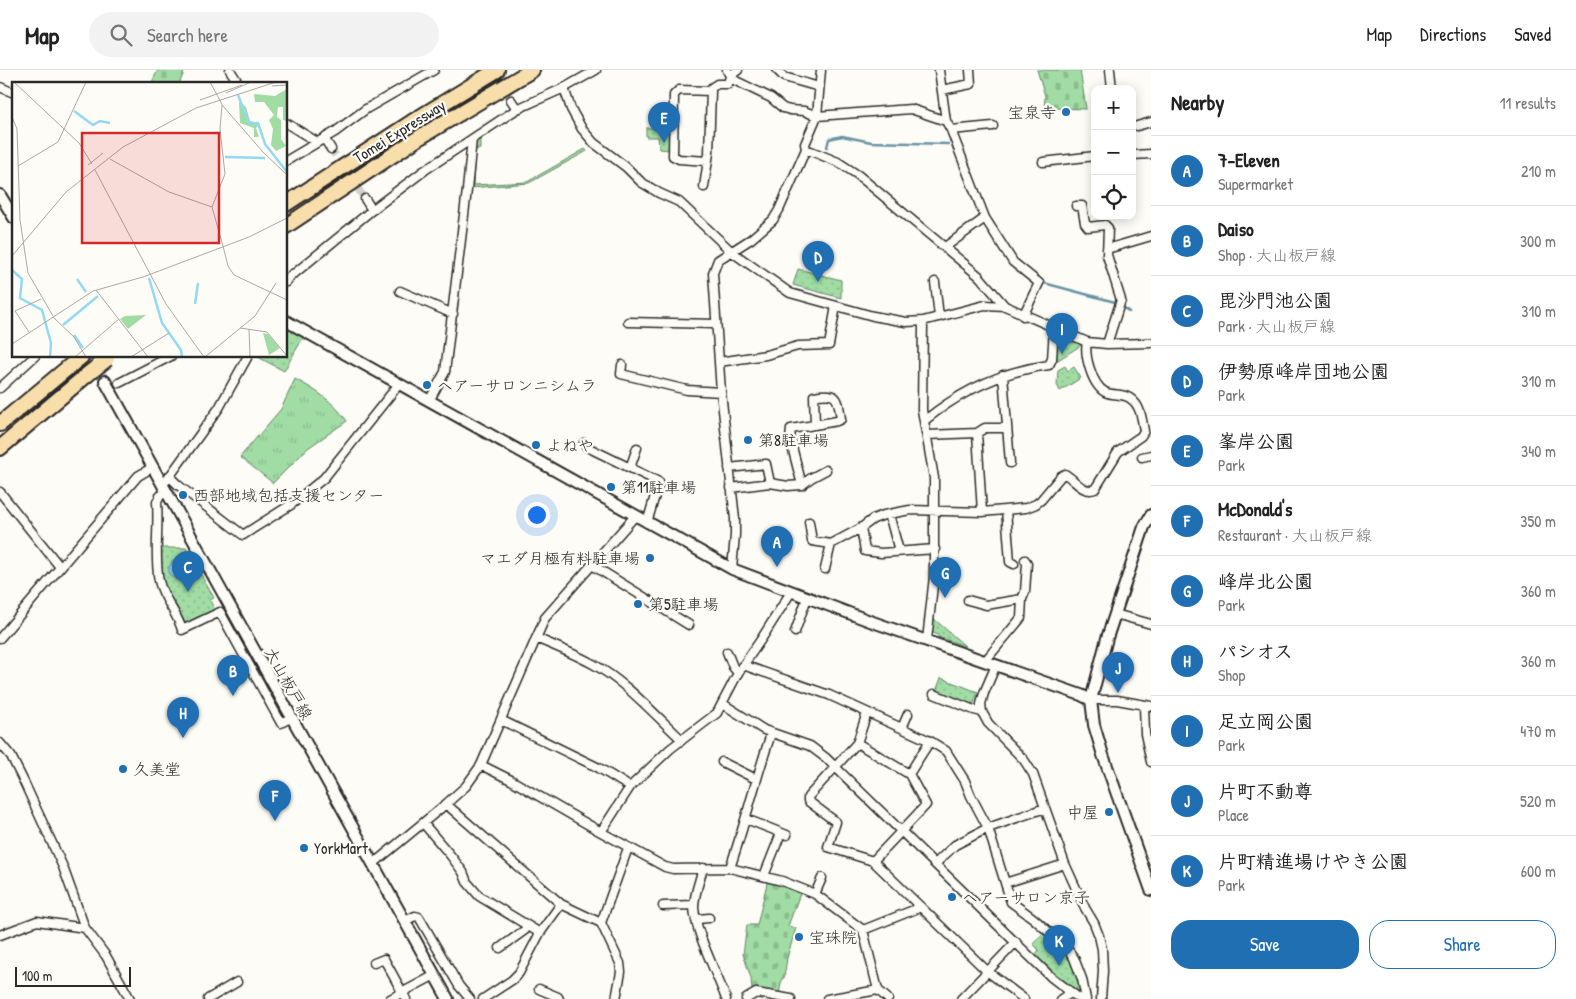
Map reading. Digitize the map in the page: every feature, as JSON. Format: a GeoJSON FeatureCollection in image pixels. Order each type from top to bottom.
{"type":"FeatureCollection","features":[{"type":"Feature","properties":{"kind":"highway","name":"Tomei Expressway"},"geometry":{"type":"LineString","coordinates":[[288,203],[404,127],[497,70]]}},
{"type":"Feature","properties":{"kind":"highway","name":"Tomei Expressway"},"geometry":{"type":"LineString","coordinates":[[288,225],[420,137],[532,70]]}},
{"type":"Feature","properties":{"kind":"highway"},"geometry":{"type":"LineString","coordinates":[[0,424],[80,358]]}},
{"type":"Feature","properties":{"kind":"highway"},"geometry":{"type":"LineString","coordinates":[[0,448],[108,358]]}},
{"type":"Feature","properties":{"kind":"street"},"geometry":{"type":"LineString","coordinates":[[230,70],[238,82]]}},
{"type":"Feature","properties":{"kind":"street"},"geometry":{"type":"LineString","coordinates":[[288,160],[335,132],[366,109],[434,70]]}},
{"type":"Feature","properties":{"kind":"street"},"geometry":{"type":"LineString","coordinates":[[288,279],[292,274],[296,273],[372,210],[425,170],[517,110],[564,88],[596,70]]}},
{"type":"Feature","properties":{"kind":"street"},"geometry":{"type":"LineString","coordinates":[[728,73],[738,70]]}},
{"type":"Feature","properties":{"kind":"street"},"geometry":{"type":"LineString","coordinates":[[777,70],[784,77],[819,87]]}},
{"type":"Feature","properties":{"kind":"street"},"geometry":{"type":"LineString","coordinates":[[732,569],[735,535],[721,392],[713,273],[718,260],[759,233],[776,214],[806,149],[805,144],[817,116],[821,70]]}},
{"type":"Feature","properties":{"kind":"street"},"geometry":{"type":"LineString","coordinates":[[939,70],[946,121],[985,218],[1014,262],[1039,282],[1023,316]]}},
{"type":"Feature","properties":{"kind":"street"},"geometry":{"type":"LineString","coordinates":[[942,90],[971,84],[970,70]]}},
{"type":"Feature","properties":{"kind":"street"},"geometry":{"type":"LineString","coordinates":[[1110,70],[1112,85]]}},
{"type":"Feature","properties":{"kind":"street"},"geometry":{"type":"LineString","coordinates":[[704,187],[708,161],[711,88],[717,84],[728,84],[728,73]]}},
{"type":"Feature","properties":{"kind":"street"},"geometry":{"type":"LineString","coordinates":[[728,73],[771,98],[783,108],[804,111],[817,116],[911,109],[946,121]]}},
{"type":"Feature","properties":{"kind":"street"},"geometry":{"type":"LineString","coordinates":[[0,86],[12,92]]}},
{"type":"Feature","properties":{"kind":"street"},"geometry":{"type":"LineString","coordinates":[[564,88],[582,129],[594,143],[626,166],[641,182],[679,202],[732,252],[790,293],[899,322],[923,321],[985,305],[1005,306]]}},
{"type":"Feature","properties":{"kind":"street"},"geometry":{"type":"LineString","coordinates":[[708,161],[679,159],[673,156],[674,95],[679,90],[711,91]]}},
{"type":"Feature","properties":{"kind":"street"},"geometry":{"type":"LineString","coordinates":[[511,100],[517,110]]}},
{"type":"Feature","properties":{"kind":"street"},"geometry":{"type":"LineString","coordinates":[[1137,126],[1151,122]]}},
{"type":"Feature","properties":{"kind":"street"},"geometry":{"type":"LineString","coordinates":[[288,124],[321,140],[332,149]]}},
{"type":"Feature","properties":{"kind":"street"},"geometry":{"type":"LineString","coordinates":[[951,130],[993,126]]}},
{"type":"Feature","properties":{"kind":"street"},"geometry":{"type":"LineString","coordinates":[[429,401],[446,372],[472,140]]}},
{"type":"Feature","properties":{"kind":"street"},"geometry":{"type":"LineString","coordinates":[[806,149],[849,168],[978,276],[1005,306],[1023,316],[1087,342],[1107,344],[1151,343]]}},
{"type":"Feature","properties":{"kind":"street"},"geometry":{"type":"LineString","coordinates":[[1136,155],[1151,154]]}},
{"type":"Feature","properties":{"kind":"street"},"geometry":{"type":"LineString","coordinates":[[1043,162],[1091,156]]}},
{"type":"Feature","properties":{"kind":"street"},"geometry":{"type":"LineString","coordinates":[[0,195],[12,214]]}},
{"type":"Feature","properties":{"kind":"street"},"geometry":{"type":"LineString","coordinates":[[365,199],[372,210]]}},
{"type":"Feature","properties":{"kind":"street"},"geometry":{"type":"LineString","coordinates":[[1082,206],[1085,223],[1088,227],[1105,226],[1108,228],[1107,255],[1121,300],[1107,344]]}},
{"type":"Feature","properties":{"kind":"street"},"geometry":{"type":"LineString","coordinates":[[945,248],[985,218]]}},
{"type":"Feature","properties":{"kind":"street"},"geometry":{"type":"LineString","coordinates":[[1107,249],[1147,235]]}},
{"type":"Feature","properties":{"kind":"street"},"geometry":{"type":"LineString","coordinates":[[935,282],[939,317]]}},
{"type":"Feature","properties":{"kind":"street"},"geometry":{"type":"LineString","coordinates":[[400,290],[453,314]]}},
{"type":"Feature","properties":{"kind":"street"},"geometry":{"type":"LineString","coordinates":[[719,362],[766,355],[801,346],[829,345],[836,306]]}},
{"type":"Feature","properties":{"kind":"street"},"geometry":{"type":"LineString","coordinates":[[923,321],[922,410],[934,478],[933,597],[926,640]]}},
{"type":"Feature","properties":{"kind":"street"},"geometry":{"type":"LineString","coordinates":[[288,322],[732,569],[807,598],[1091,700],[1117,700],[1147,706],[1145,734],[1151,762]]}},
{"type":"Feature","properties":{"kind":"street"},"geometry":{"type":"LineString","coordinates":[[632,324],[716,324]]}},
{"type":"Feature","properties":{"kind":"street"},"geometry":{"type":"LineString","coordinates":[[924,421],[961,394],[1003,375],[1049,365],[1052,359],[1054,328]]}},
{"type":"Feature","properties":{"kind":"street"},"geometry":{"type":"LineString","coordinates":[[809,522],[812,541],[831,544],[874,519],[888,514],[910,510],[982,512],[1026,508],[1036,504],[1065,474],[1086,490],[1095,489],[1118,452],[1148,431],[1140,411],[1132,399],[1104,392],[1096,383],[1086,349],[1087,342]]}},
{"type":"Feature","properties":{"kind":"street"},"geometry":{"type":"LineString","coordinates":[[0,388],[33,358]]}},
{"type":"Feature","properties":{"kind":"street"},"geometry":{"type":"LineString","coordinates":[[120,383],[166,358]]}},
{"type":"Feature","properties":{"kind":"street"},"geometry":{"type":"LineString","coordinates":[[247,358],[219,408],[169,476],[157,502],[159,581],[165,598],[175,612],[182,630],[220,612],[281,723],[292,718]]}},
{"type":"Feature","properties":{"kind":"street"},"geometry":{"type":"LineString","coordinates":[[622,365],[621,374],[687,390],[721,392]]}},
{"type":"Feature","properties":{"kind":"street"},"geometry":{"type":"LineString","coordinates":[[1003,375],[1010,463]]}},
{"type":"Feature","properties":{"kind":"street","name":"大山板戸線"},"geometry":{"type":"LineString","coordinates":[[105,381],[448,999]]}},
{"type":"Feature","properties":{"kind":"street"},"geometry":{"type":"LineString","coordinates":[[169,476],[243,535],[298,500],[324,478],[399,384]]}},
{"type":"Feature","properties":{"kind":"street"},"geometry":{"type":"LineString","coordinates":[[802,485],[790,439],[791,429],[840,419],[836,397],[832,395],[814,396],[815,424]]}},
{"type":"Feature","properties":{"kind":"street"},"geometry":{"type":"LineString","coordinates":[[927,435],[977,432],[985,428],[1007,428]]}},
{"type":"Feature","properties":{"kind":"street"},"geometry":{"type":"LineString","coordinates":[[977,432],[982,512]]}},
{"type":"Feature","properties":{"kind":"street"},"geometry":{"type":"LineString","coordinates":[[584,443],[587,447],[659,482],[648,523]]}},
{"type":"Feature","properties":{"kind":"street"},"geometry":{"type":"LineString","coordinates":[[630,468],[637,448]]}},
{"type":"Feature","properties":{"kind":"street"},"geometry":{"type":"LineString","coordinates":[[729,468],[766,464],[770,482]]}},
{"type":"Feature","properties":{"kind":"street"},"geometry":{"type":"LineString","coordinates":[[0,638],[138,476],[153,468]]}},
{"type":"Feature","properties":{"kind":"street"},"geometry":{"type":"LineString","coordinates":[[731,488],[770,482],[788,486],[802,485],[826,470]]}},
{"type":"Feature","properties":{"kind":"street"},"geometry":{"type":"LineString","coordinates":[[0,492],[60,568]]}},
{"type":"Feature","properties":{"kind":"street"},"geometry":{"type":"LineString","coordinates":[[1006,510],[1010,562],[1014,564]]}},
{"type":"Feature","properties":{"kind":"street"},"geometry":{"type":"LineString","coordinates":[[888,514],[899,551]]}},
{"type":"Feature","properties":{"kind":"street"},"geometry":{"type":"LineString","coordinates":[[1151,515],[1144,527],[1102,653],[1091,700],[1094,725],[1103,755],[1151,890]]}},
{"type":"Feature","properties":{"kind":"street"},"geometry":{"type":"LineString","coordinates":[[373,864],[466,786],[481,765],[545,618],[635,516]]}},
{"type":"Feature","properties":{"kind":"street"},"geometry":{"type":"LineString","coordinates":[[861,528],[865,551],[881,553],[934,549]]}},
{"type":"Feature","properties":{"kind":"street"},"geometry":{"type":"LineString","coordinates":[[825,569],[831,544]]}},
{"type":"Feature","properties":{"kind":"street"},"geometry":{"type":"LineString","coordinates":[[985,661],[1021,618],[1022,599],[1026,592],[1027,563],[1025,560]]}},
{"type":"Feature","properties":{"kind":"street"},"geometry":{"type":"LineString","coordinates":[[592,565],[689,626]]}},
{"type":"Feature","properties":{"kind":"street"},"geometry":{"type":"LineString","coordinates":[[601,832],[630,787],[670,749],[717,714],[738,673],[791,592]]}},
{"type":"Feature","properties":{"kind":"street"},"geometry":{"type":"LineString","coordinates":[[795,632],[807,598]]}},
{"type":"Feature","properties":{"kind":"street"},"geometry":{"type":"LineString","coordinates":[[968,600],[986,605],[1022,599]]}},
{"type":"Feature","properties":{"kind":"street"},"geometry":{"type":"LineString","coordinates":[[1115,614],[1151,624]]}},
{"type":"Feature","properties":{"kind":"street"},"geometry":{"type":"LineString","coordinates":[[536,638],[594,664],[643,703],[682,740]]}},
{"type":"Feature","properties":{"kind":"street"},"geometry":{"type":"LineString","coordinates":[[727,652],[733,667],[738,673]]}},
{"type":"Feature","properties":{"kind":"street"},"geometry":{"type":"LineString","coordinates":[[743,665],[822,692],[930,740],[946,751],[966,781],[971,796],[988,828],[1011,902],[1033,918],[1066,947],[1074,958],[1085,989],[1086,999]]}},
{"type":"Feature","properties":{"kind":"street"},"geometry":{"type":"LineString","coordinates":[[996,665],[984,693],[981,704],[982,712],[988,723],[1024,760],[1033,774],[1065,864],[1099,936],[1102,949],[1103,972],[1101,999]]}},
{"type":"Feature","properties":{"kind":"street"},"geometry":{"type":"LineString","coordinates":[[934,694],[982,712]]}},
{"type":"Feature","properties":{"kind":"street"},"geometry":{"type":"LineString","coordinates":[[723,704],[771,734],[810,746],[835,766],[1051,977],[1080,999]]}},
{"type":"Feature","properties":{"kind":"street"},"geometry":{"type":"LineString","coordinates":[[867,713],[857,743],[808,797],[808,801],[836,822],[828,847],[873,861],[987,971],[1024,999]]}},
{"type":"Feature","properties":{"kind":"street"},"geometry":{"type":"LineString","coordinates":[[902,728],[908,714]]}},
{"type":"Feature","properties":{"kind":"street"},"geometry":{"type":"LineString","coordinates":[[501,720],[599,768],[630,787]]}},
{"type":"Feature","properties":{"kind":"street"},"geometry":{"type":"LineString","coordinates":[[730,868],[771,734]]}},
{"type":"Feature","properties":{"kind":"street"},"geometry":{"type":"LineString","coordinates":[[909,774],[930,740]]}},
{"type":"Feature","properties":{"kind":"street"},"geometry":{"type":"LineString","coordinates":[[0,743],[11,756],[24,782],[63,868],[85,928],[106,956],[130,999]]}},
{"type":"Feature","properties":{"kind":"street"},"geometry":{"type":"LineString","coordinates":[[857,743],[909,774],[926,805],[873,861]]}},
{"type":"Feature","properties":{"kind":"street"},"geometry":{"type":"LineString","coordinates":[[722,762],[756,779]]}},
{"type":"Feature","properties":{"kind":"street"},"geometry":{"type":"LineString","coordinates":[[481,765],[511,780],[664,867],[673,869],[730,868],[782,881],[815,894],[863,930],[878,990],[888,999]]}},
{"type":"Feature","properties":{"kind":"street"},"geometry":{"type":"LineString","coordinates":[[446,804],[562,904],[601,923],[620,963],[621,972],[616,999]]}},
{"type":"Feature","properties":{"kind":"street"},"geometry":{"type":"LineString","coordinates":[[935,864],[955,844],[988,828],[1045,808]]}},
{"type":"Feature","properties":{"kind":"street"},"geometry":{"type":"LineString","coordinates":[[746,819],[784,834],[764,876]]}},
{"type":"Feature","properties":{"kind":"street"},"geometry":{"type":"LineString","coordinates":[[423,823],[451,856],[479,896],[540,933]]}},
{"type":"Feature","properties":{"kind":"street"},"geometry":{"type":"LineString","coordinates":[[601,923],[628,848]]}},
{"type":"Feature","properties":{"kind":"street"},"geometry":{"type":"LineString","coordinates":[[1005,883],[1065,864]]}},
{"type":"Feature","properties":{"kind":"street"},"geometry":{"type":"LineString","coordinates":[[702,868],[694,906],[696,919],[726,999]]}},
{"type":"Feature","properties":{"kind":"street"},"geometry":{"type":"LineString","coordinates":[[815,894],[822,878]]}},
{"type":"Feature","properties":{"kind":"street"},"geometry":{"type":"LineString","coordinates":[[483,999],[516,977],[540,933],[562,904]]}},
{"type":"Feature","properties":{"kind":"street"},"geometry":{"type":"LineString","coordinates":[[663,906],[694,906]]}},
{"type":"Feature","properties":{"kind":"street"},"geometry":{"type":"LineString","coordinates":[[863,930],[921,907]]}},
{"type":"Feature","properties":{"kind":"street"},"geometry":{"type":"LineString","coordinates":[[405,921],[415,916],[420,917],[459,986],[470,999]]}},
{"type":"Feature","properties":{"kind":"street"},"geometry":{"type":"LineString","coordinates":[[696,919],[709,918]]}},
{"type":"Feature","properties":{"kind":"street"},"geometry":{"type":"LineString","coordinates":[[0,935],[37,921],[85,928]]}},
{"type":"Feature","properties":{"kind":"street"},"geometry":{"type":"LineString","coordinates":[[500,948],[525,930],[527,926]]}},
{"type":"Feature","properties":{"kind":"street"},"geometry":{"type":"LineString","coordinates":[[962,999],[1016,942]]}},
{"type":"Feature","properties":{"kind":"street"},"geometry":{"type":"LineString","coordinates":[[374,964],[388,957],[404,996]]}},
{"type":"Feature","properties":{"kind":"street"},"geometry":{"type":"LineString","coordinates":[[390,999],[404,996],[435,975]]}},
{"type":"Feature","properties":{"kind":"street"},"geometry":{"type":"LineString","coordinates":[[208,999],[237,982]]}},
{"type":"Feature","properties":{"kind":"street"},"geometry":{"type":"LineString","coordinates":[[538,989],[546,995],[558,997],[559,999]]}},
{"type":"Feature","properties":{"kind":"street"},"geometry":{"type":"LineString","coordinates":[[827,999],[878,990]]}},
{"type":"Feature","properties":{"kind":"street"},"geometry":{"type":"LineString","coordinates":[[1062,999],[1072,993]]}},
{"type":"Feature","properties":{"kind":"street"},"geometry":{"type":"LineString","coordinates":[[746,999],[756,994],[791,999]]}},
{"type":"Feature","properties":{"kind":"green space"},"geometry":{"type":"Polygon","coordinates":[[[158,70],[185,70],[180,82],[152,82],[158,70]]]}},
{"type":"Feature","properties":{"kind":"green space"},"geometry":{"type":"Polygon","coordinates":[[[1037,70],[1080,70],[1086,109],[1048,108],[1044,110],[1045,96],[1037,70]]]}},
{"type":"Feature","properties":{"kind":"green space"},"geometry":{"type":"Polygon","coordinates":[[[554,95],[558,95],[513,117],[480,139],[480,149],[475,150],[473,185],[527,182],[585,149],[587,151],[529,183],[471,188],[474,141],[512,116],[554,95]]]}},
{"type":"Feature","properties":{"kind":"green space"},"geometry":{"type":"Polygon","coordinates":[[[670,127],[670,150],[659,149],[658,137],[646,137],[646,128],[670,127]]]}},
{"type":"Feature","properties":{"kind":"green space"},"geometry":{"type":"Polygon","coordinates":[[[798,269],[841,280],[841,298],[793,285],[798,269]]]}},
{"type":"Feature","properties":{"kind":"green space"},"geometry":{"type":"Polygon","coordinates":[[[288,328],[304,336],[284,371],[260,358],[288,358],[288,328]]]}},
{"type":"Feature","properties":{"kind":"green space"},"geometry":{"type":"Polygon","coordinates":[[[1060,334],[1083,344],[1055,362],[1057,336],[1060,334]]]}},
{"type":"Feature","properties":{"kind":"green space"},"geometry":{"type":"Polygon","coordinates":[[[1065,366],[1068,371],[1074,367],[1081,378],[1060,391],[1057,385],[1058,370],[1065,366]]]}},
{"type":"Feature","properties":{"kind":"green space"},"geometry":{"type":"Polygon","coordinates":[[[295,379],[324,397],[336,407],[347,421],[308,448],[273,483],[240,457],[281,409],[295,379]]]}},
{"type":"Feature","properties":{"kind":"green space"},"geometry":{"type":"Polygon","coordinates":[[[160,548],[186,548],[214,598],[210,600],[215,610],[214,613],[185,626],[165,587],[161,570],[160,548]]]}},
{"type":"Feature","properties":{"kind":"green space"},"geometry":{"type":"Polygon","coordinates":[[[933,618],[965,646],[938,637],[938,635],[931,632],[933,618]]]}},
{"type":"Feature","properties":{"kind":"green space"},"geometry":{"type":"Polygon","coordinates":[[[941,678],[978,692],[974,703],[970,705],[936,691],[941,678]]]}},
{"type":"Feature","properties":{"kind":"green space"},"geometry":{"type":"Polygon","coordinates":[[[768,879],[801,891],[788,926],[796,928],[779,994],[752,990],[751,978],[743,954],[747,925],[757,925],[768,879]]]}},
{"type":"Feature","properties":{"kind":"green space"},"geometry":{"type":"Polygon","coordinates":[[[1045,931],[1075,967],[1081,985],[1082,996],[1034,956],[1039,950],[1033,944],[1045,931]]]}},
{"type":"Feature","properties":{"kind":"water"},"geometry":{"type":"Polygon","coordinates":[[[173,561],[184,563],[191,571],[184,580],[176,579],[169,574],[169,567],[173,561]]]}},
{"type":"Feature","properties":{"kind":"waterway"},"geometry":{"type":"LineString","coordinates":[[827,147],[829,139],[842,136],[871,142],[948,144]]}},
{"type":"Feature","properties":{"kind":"waterway"},"geometry":{"type":"LineString","coordinates":[[1044,283],[1115,302]]}},
{"type":"Feature","properties":{"kind":"waterway"},"geometry":{"type":"LineString","coordinates":[[1122,306],[1129,312]]}},
{"type":"Feature","properties":{"kind":"tunnel"},"geometry":{"type":"LineString","coordinates":[[493,70],[511,100]]}},
{"type":"Feature","properties":{"kind":"tunnel"},"geometry":{"type":"LineString","coordinates":[[331,149],[365,199]]}},
{"type":"Feature","properties":{"kind":"tunnel"},"geometry":{"type":"LineString","coordinates":[[92,358],[105,381]]}},
{"type":"Feature","properties":{"kind":"place","name":"宝泉寺"},"geometry":{"type":"Point","coordinates":[1066,112]}},
{"type":"Feature","properties":{"kind":"place","name":"峯岸公園"},"geometry":{"type":"Point","coordinates":[664,143]}},
{"type":"Feature","properties":{"kind":"place","name":"伊勢原峰岸団地公園"},"geometry":{"type":"Point","coordinates":[818,282]}},
{"type":"Feature","properties":{"kind":"place","name":"足立岡公園"},"geometry":{"type":"Point","coordinates":[1062,354]}},
{"type":"Feature","properties":{"kind":"place","name":"ヘアーサロンニシムラ"},"geometry":{"type":"Point","coordinates":[427,385]}},
{"type":"Feature","properties":{"kind":"place","name":"第8駐車場"},"geometry":{"type":"Point","coordinates":[748,440]}},
{"type":"Feature","properties":{"kind":"place","name":"よねや"},"geometry":{"type":"Point","coordinates":[536,445]}},
{"type":"Feature","properties":{"kind":"place","name":"第11駐車場"},"geometry":{"type":"Point","coordinates":[611,487]}},
{"type":"Feature","properties":{"kind":"place","name":"西部地域包括支援センター"},"geometry":{"type":"Point","coordinates":[183,495]}},
{"type":"Feature","properties":{"kind":"place","name":"マエダ月極有料駐車場"},"geometry":{"type":"Point","coordinates":[650,558]}},
{"type":"Feature","properties":{"kind":"place","name":"7-Eleven"},"geometry":{"type":"Point","coordinates":[777,567]}},
{"type":"Feature","properties":{"kind":"place","name":"毘沙門池公園"},"geometry":{"type":"Point","coordinates":[188,592]}},
{"type":"Feature","properties":{"kind":"place","name":"峰岸北公園"},"geometry":{"type":"Point","coordinates":[945,598]}},
{"type":"Feature","properties":{"kind":"place","name":"第5駐車場"},"geometry":{"type":"Point","coordinates":[638,604]}},
{"type":"Feature","properties":{"kind":"place","name":"片町不動尊"},"geometry":{"type":"Point","coordinates":[1118,693]}},
{"type":"Feature","properties":{"kind":"place","name":"Daiso"},"geometry":{"type":"Point","coordinates":[233,696]}},
{"type":"Feature","properties":{"kind":"place","name":"パシオス"},"geometry":{"type":"Point","coordinates":[183,738]}},
{"type":"Feature","properties":{"kind":"place","name":"久美堂"},"geometry":{"type":"Point","coordinates":[123,769]}},
{"type":"Feature","properties":{"kind":"place","name":"中屋"},"geometry":{"type":"Point","coordinates":[1109,812]}},
{"type":"Feature","properties":{"kind":"place","name":"McDonald's"},"geometry":{"type":"Point","coordinates":[275,821]}},
{"type":"Feature","properties":{"kind":"place","name":"YorkMart"},"geometry":{"type":"Point","coordinates":[304,848]}},
{"type":"Feature","properties":{"kind":"place","name":"ヘアーサロン京子"},"geometry":{"type":"Point","coordinates":[952,897]}},
{"type":"Feature","properties":{"kind":"place","name":"宝珠院"},"geometry":{"type":"Point","coordinates":[799,937]}},
{"type":"Feature","properties":{"kind":"place","name":"片町精進場けやき公園"},"geometry":{"type":"Point","coordinates":[1059,966]}}]}
